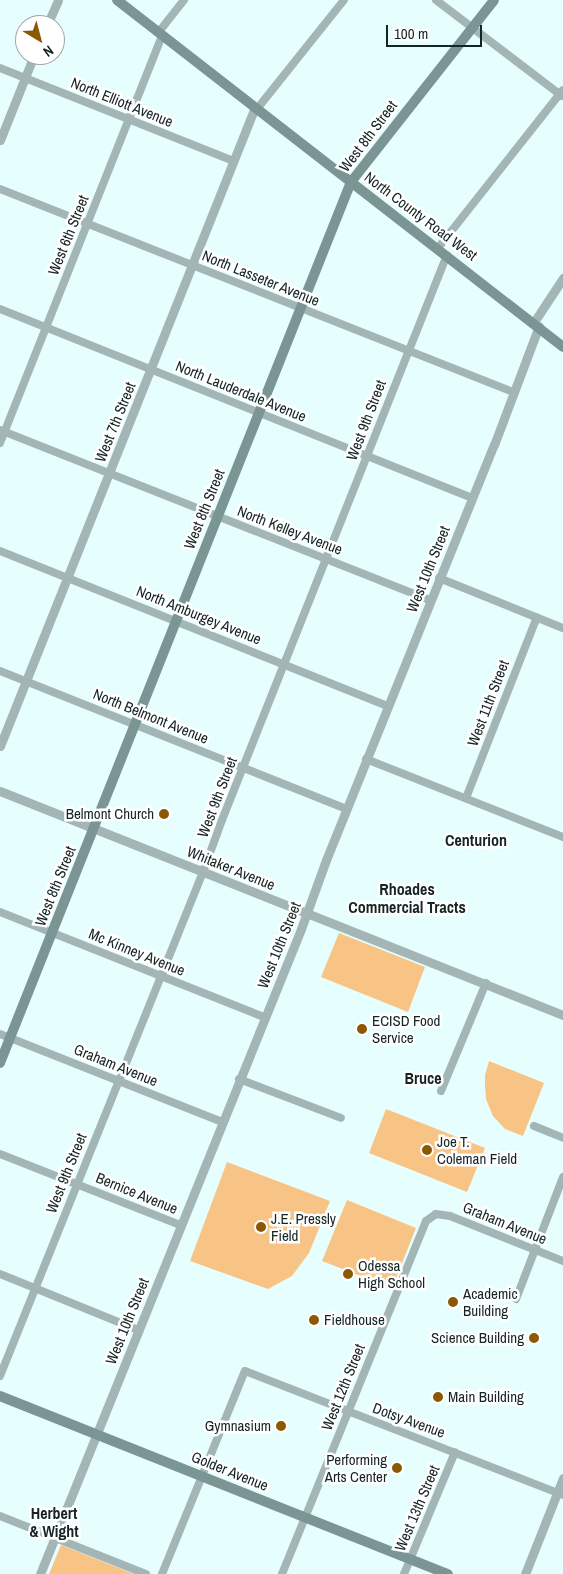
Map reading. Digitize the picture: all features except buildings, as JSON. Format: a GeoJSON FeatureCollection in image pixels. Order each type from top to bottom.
{"type":"FeatureCollection","features":[{"type":"Feature","properties":{"kind":"main road","name":"North County Road West"},"geometry":{"type":"LineString","coordinates":[[118,0],[537,324],[563,347]]}},
{"type":"Feature","properties":{"kind":"main road","name":"West 8th Street"},"geometry":{"type":"LineString","coordinates":[[0,1063],[5,1036],[52,933],[351,182],[494,0]]}},
{"type":"Feature","properties":{"kind":"main road","name":"Golder Avenue"},"geometry":{"type":"LineString","coordinates":[[0,1396],[448,1574]]}},
{"type":"Feature","properties":{"kind":"street"},"geometry":{"type":"LineString","coordinates":[[51,15],[58,0]]}},
{"type":"Feature","properties":{"kind":"street","name":"West 6th Street"},"geometry":{"type":"LineString","coordinates":[[0,443],[2,431],[88,224],[160,34],[184,0]]}},
{"type":"Feature","properties":{"kind":"street","name":"West 7th Street"},"geometry":{"type":"LineString","coordinates":[[0,746],[256,108],[344,0]]}},
{"type":"Feature","properties":{"kind":"street"},"geometry":{"type":"LineString","coordinates":[[436,0],[562,94]]}},
{"type":"Feature","properties":{"kind":"street"},"geometry":{"type":"LineString","coordinates":[[0,140],[30,65]]}},
{"type":"Feature","properties":{"kind":"street","name":"North Elliott Avenue"},"geometry":{"type":"LineString","coordinates":[[0,68],[234,161]]}},
{"type":"Feature","properties":{"kind":"street","name":"West 9th Street"},"geometry":{"type":"LineString","coordinates":[[0,1376],[327,559],[408,351],[442,252],[562,94]]}},
{"type":"Feature","properties":{"kind":"street","name":"North Lasseter Avenue"},"geometry":{"type":"LineString","coordinates":[[0,189],[512,392]]}},
{"type":"Feature","properties":{"kind":"street","name":"West 10th Street"},"geometry":{"type":"LineString","coordinates":[[40,1574],[307,913],[346,809],[472,498],[537,324],[563,278]]}},
{"type":"Feature","properties":{"kind":"street","name":"North Lauderdale Avenue"},"geometry":{"type":"LineString","coordinates":[[0,309],[472,498]]}},
{"type":"Feature","properties":{"kind":"street","name":"North Kelley Avenue"},"geometry":{"type":"LineString","coordinates":[[2,431],[430,600]]}},
{"type":"Feature","properties":{"kind":"street","name":"North Amburgey Avenue"},"geometry":{"type":"LineString","coordinates":[[0,551],[388,706]]}},
{"type":"Feature","properties":{"kind":"street"},"geometry":{"type":"LineString","coordinates":[[439,578],[563,628]]}},
{"type":"Feature","properties":{"kind":"street","name":"West 11th Street"},"geometry":{"type":"LineString","coordinates":[[466,798],[537,617]]}},
{"type":"Feature","properties":{"kind":"street","name":"North Belmont Avenue"},"geometry":{"type":"LineString","coordinates":[[0,671],[346,809]]}},
{"type":"Feature","properties":{"kind":"street"},"geometry":{"type":"LineString","coordinates":[[366,759],[563,837]]}},
{"type":"Feature","properties":{"kind":"street","name":"Whitaker Avenue"},"geometry":{"type":"LineString","coordinates":[[0,791],[563,1015]]}},
{"type":"Feature","properties":{"kind":"street","name":"Mc Kinney Avenue"},"geometry":{"type":"LineString","coordinates":[[0,912],[264,1017]]}},
{"type":"Feature","properties":{"kind":"street"},"geometry":{"type":"LineString","coordinates":[[441,1091],[486,983]]}},
{"type":"Feature","properties":{"kind":"street","name":"Graham Avenue"},"geometry":{"type":"LineString","coordinates":[[5,1036],[222,1122]]}},
{"type":"Feature","properties":{"kind":"street"},"geometry":{"type":"LineString","coordinates":[[239,1079],[341,1118]]}},
{"type":"Feature","properties":{"kind":"street"},"geometry":{"type":"LineString","coordinates":[[534,1126],[563,1138]]}},
{"type":"Feature","properties":{"kind":"street","name":"Bernice Avenue"},"geometry":{"type":"LineString","coordinates":[[0,1154],[180,1225]]}},
{"type":"Feature","properties":{"kind":"street"},"geometry":{"type":"LineString","coordinates":[[516,1299],[563,1177]]}},
{"type":"Feature","properties":{"kind":"street","name":"Graham Avenue"},"geometry":{"type":"LineString","coordinates":[[436,1214],[466,1221],[563,1261]]}},
{"type":"Feature","properties":{"kind":"street","name":"West 12th Street"},"geometry":{"type":"LineString","coordinates":[[282,1574],[425,1223],[436,1214]]}},
{"type":"Feature","properties":{"kind":"street"},"geometry":{"type":"LineString","coordinates":[[0,1274],[138,1330]]}},
{"type":"Feature","properties":{"kind":"street","name":"Dotsy Avenue"},"geometry":{"type":"LineString","coordinates":[[201,1476],[245,1371],[560,1494]]}},
{"type":"Feature","properties":{"kind":"street","name":"West 13th Street"},"geometry":{"type":"LineString","coordinates":[[404,1574],[455,1452]]}},
{"type":"Feature","properties":{"kind":"street"},"geometry":{"type":"LineString","coordinates":[[162,1574],[201,1476]]}},
{"type":"Feature","properties":{"kind":"street"},"geometry":{"type":"LineString","coordinates":[[525,1574],[560,1494],[563,1478]]}},
{"type":"Feature","properties":{"kind":"street"},"geometry":{"type":"LineString","coordinates":[[0,1516],[146,1574]]}},
{"type":"Feature","properties":{"kind":"shaded area"},"geometry":{"type":"Polygon","coordinates":[[[339,933],[425,967],[408,1012],[321,977],[339,933]]]}},
{"type":"Feature","properties":{"kind":"shaded area"},"geometry":{"type":"Polygon","coordinates":[[[489,1061],[544,1083],[523,1136],[505,1129],[493,1116],[486,1099],[485,1086],[485,1075],[489,1061]]]}},
{"type":"Feature","properties":{"kind":"shaded area","name":"Joe T. Coleman Field"},"geometry":{"type":"Polygon","coordinates":[[[386,1109],[485,1148],[467,1192],[369,1153],[386,1109]]]}},
{"type":"Feature","properties":{"kind":"shaded area","name":"J.E. Pressly Field"},"geometry":{"type":"Polygon","coordinates":[[[227,1162],[330,1201],[309,1253],[292,1276],[268,1289],[190,1261],[227,1162]]]}},
{"type":"Feature","properties":{"kind":"shaded area"},"geometry":{"type":"Polygon","coordinates":[[[347,1200],[416,1228],[392,1288],[322,1261],[347,1200]]]}},
{"type":"Feature","properties":{"kind":"shaded area"},"geometry":{"type":"Polygon","coordinates":[[[61,1545],[134,1574],[49,1574],[61,1545]]]}},
{"type":"Feature","properties":{"kind":"place","name":"Belmont Church"},"geometry":{"type":"Point","coordinates":[164,814]}},
{"type":"Feature","properties":{"kind":"place","name":"ECISD Food Service"},"geometry":{"type":"Point","coordinates":[362,1029]}},
{"type":"Feature","properties":{"kind":"place","name":"Joe T. Coleman Field"},"geometry":{"type":"Point","coordinates":[427,1150]}},
{"type":"Feature","properties":{"kind":"place","name":"J.E. Pressly Field"},"geometry":{"type":"Point","coordinates":[261,1227]}},
{"type":"Feature","properties":{"kind":"place","name":"Odessa High School"},"geometry":{"type":"Point","coordinates":[348,1274]}},
{"type":"Feature","properties":{"kind":"place","name":"Academic Building"},"geometry":{"type":"Point","coordinates":[453,1302]}},
{"type":"Feature","properties":{"kind":"place","name":"Fieldhouse"},"geometry":{"type":"Point","coordinates":[314,1320]}},
{"type":"Feature","properties":{"kind":"place","name":"Science Building"},"geometry":{"type":"Point","coordinates":[534,1338]}},
{"type":"Feature","properties":{"kind":"place","name":"Main Building"},"geometry":{"type":"Point","coordinates":[438,1397]}},
{"type":"Feature","properties":{"kind":"place","name":"Gymnasium"},"geometry":{"type":"Point","coordinates":[281,1426]}},
{"type":"Feature","properties":{"kind":"place","name":"Performing Arts Center"},"geometry":{"type":"Point","coordinates":[397,1468]}},
{"type":"Feature","properties":{"kind":"district","name":"Centurion"},"geometry":{"type":"Point","coordinates":[476,840]}},
{"type":"Feature","properties":{"kind":"district","name":"Rhoades Commercial Tracts"},"geometry":{"type":"Point","coordinates":[407,898]}},
{"type":"Feature","properties":{"kind":"district","name":"Bruce"},"geometry":{"type":"Point","coordinates":[423,1078]}},
{"type":"Feature","properties":{"kind":"district","name":"Herbert & Wight"},"geometry":{"type":"Point","coordinates":[54,1522]}}]}
